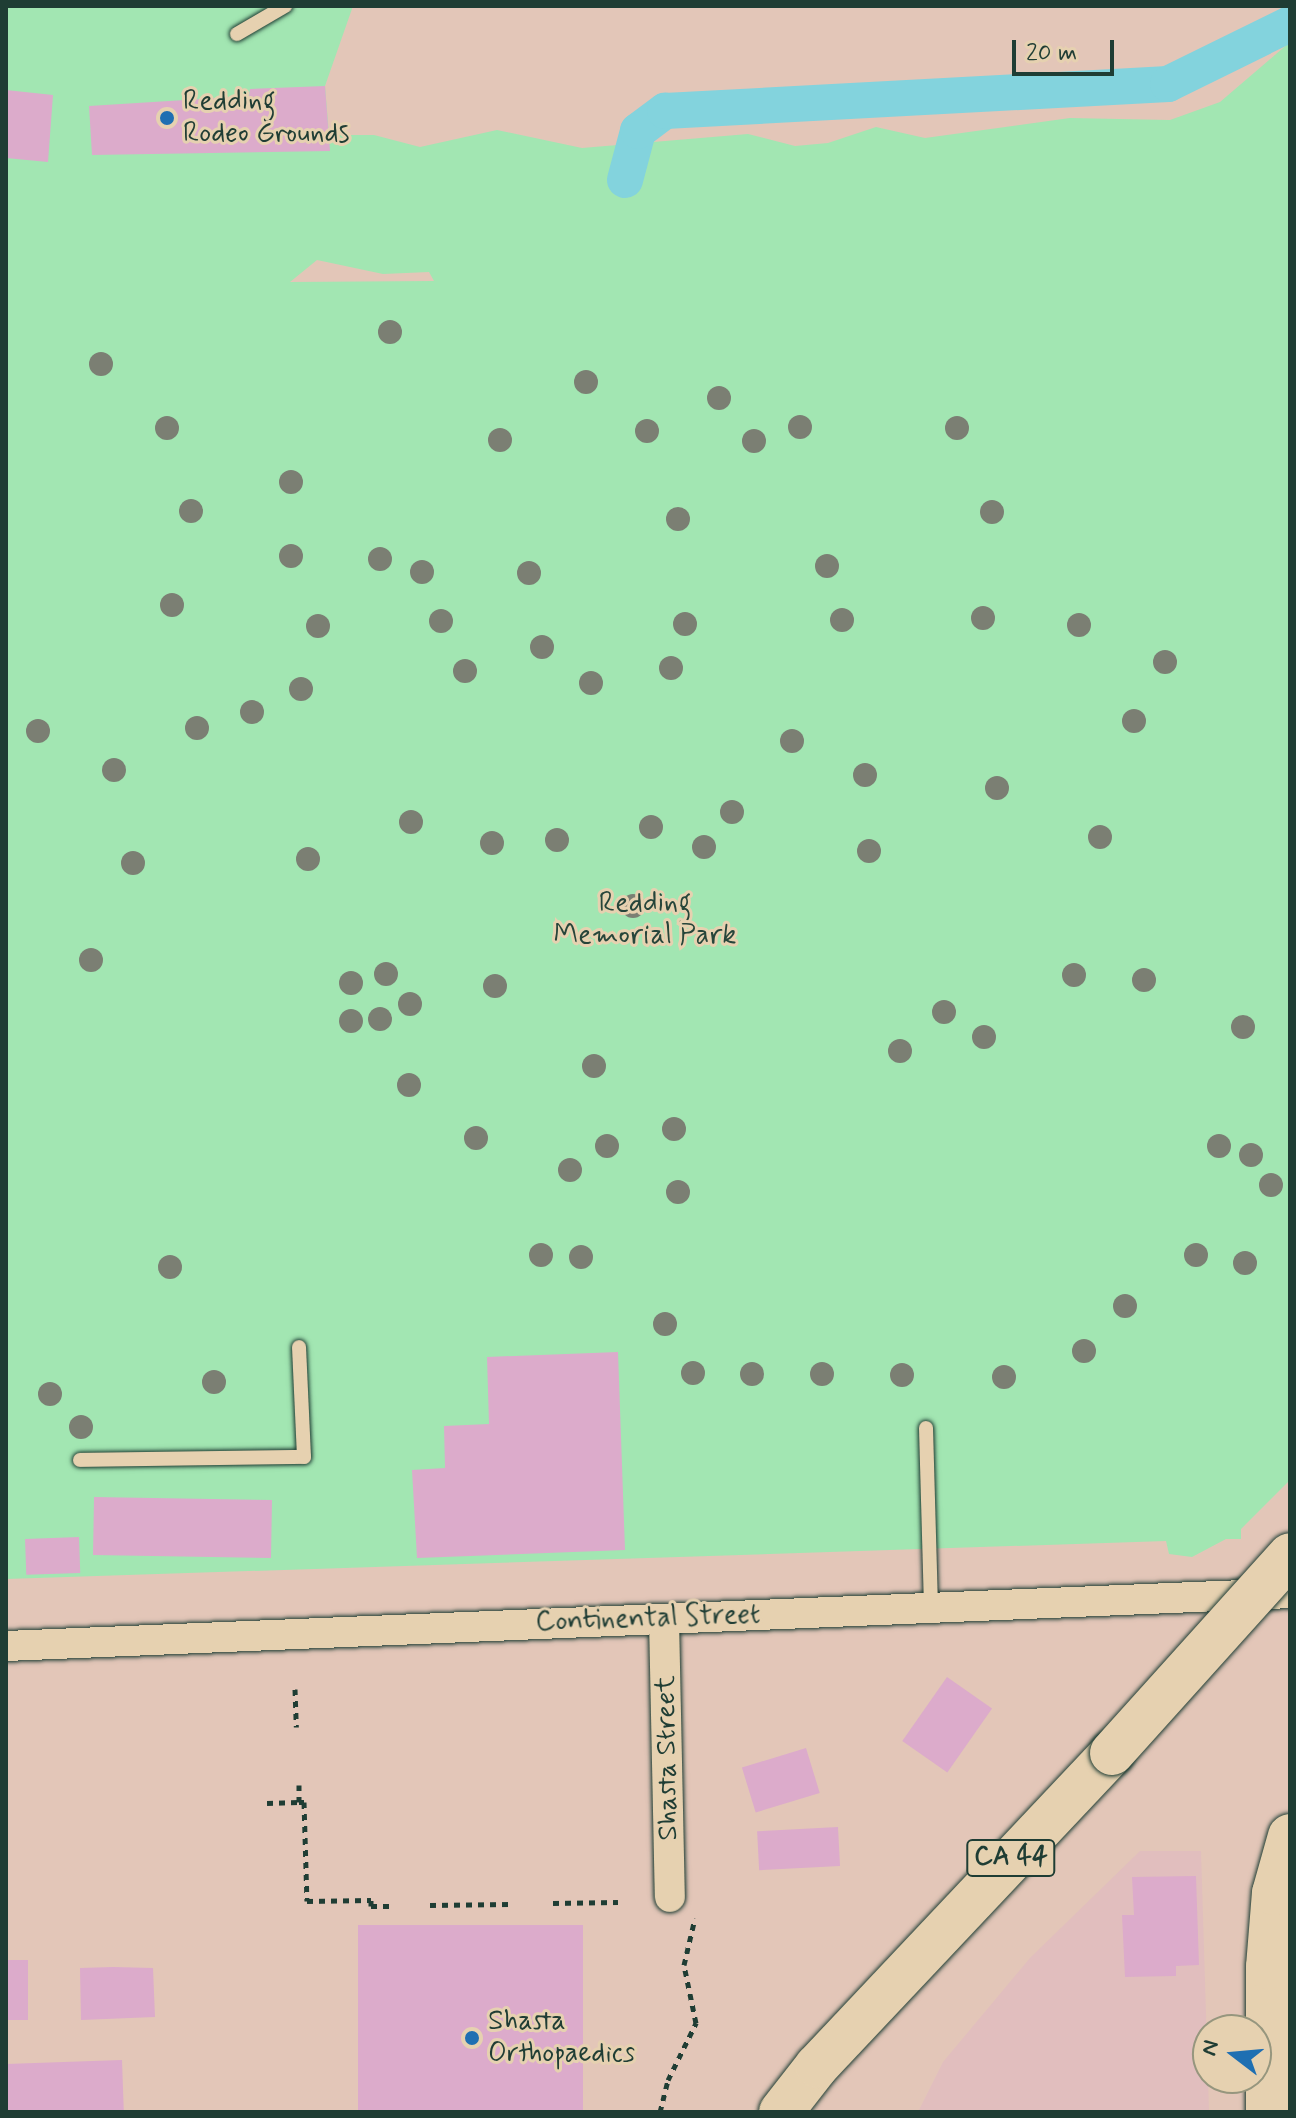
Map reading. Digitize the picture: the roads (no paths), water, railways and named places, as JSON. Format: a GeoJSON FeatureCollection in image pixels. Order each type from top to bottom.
{"type":"FeatureCollection","features":[{"type":"Feature","properties":{"kind":"highway","name":"CA 44"},"geometry":{"type":"LineString","coordinates":[[781,2112],[817,2066],[1112,1753],[1290,1555]]}},
{"type":"Feature","properties":{"kind":"highway"},"geometry":{"type":"LineString","coordinates":[[1268,2112],[1268,1967],[1274,1893],[1290,1836]]}},
{"type":"Feature","properties":{"kind":"street","name":"Continental Street"},"geometry":{"type":"LineString","coordinates":[[6,1646],[1290,1593]]}},
{"type":"Feature","properties":{"kind":"street","name":"Shasta Street"},"geometry":{"type":"LineString","coordinates":[[664,1619],[670,1897]]}},
{"type":"Feature","properties":{"kind":"lane"},"geometry":{"type":"LineString","coordinates":[[237,34],[285,6]]}},
{"type":"Feature","properties":{"kind":"lane"},"geometry":{"type":"LineString","coordinates":[[80,1460],[304,1457],[299,1347]]}},
{"type":"Feature","properties":{"kind":"lane"},"geometry":{"type":"LineString","coordinates":[[926,1428],[931,1609]]}},
{"type":"Feature","properties":{"kind":"waterway"},"geometry":{"type":"LineString","coordinates":[[625,180],[638,131],[665,111],[1168,84],[1290,24]]}},
{"type":"Feature","properties":{"kind":"place","name":"Redding Rodeo Grounds"},"geometry":{"type":"Point","coordinates":[167,118]}},
{"type":"Feature","properties":{"kind":"place","name":"Shasta Orthopaedics"},"geometry":{"type":"Point","coordinates":[472,2038]}},
{"type":"Feature","properties":{"kind":"park label","name":"Redding Memorial Park"},"geometry":{"type":"Point","coordinates":[645,920]}}]}
